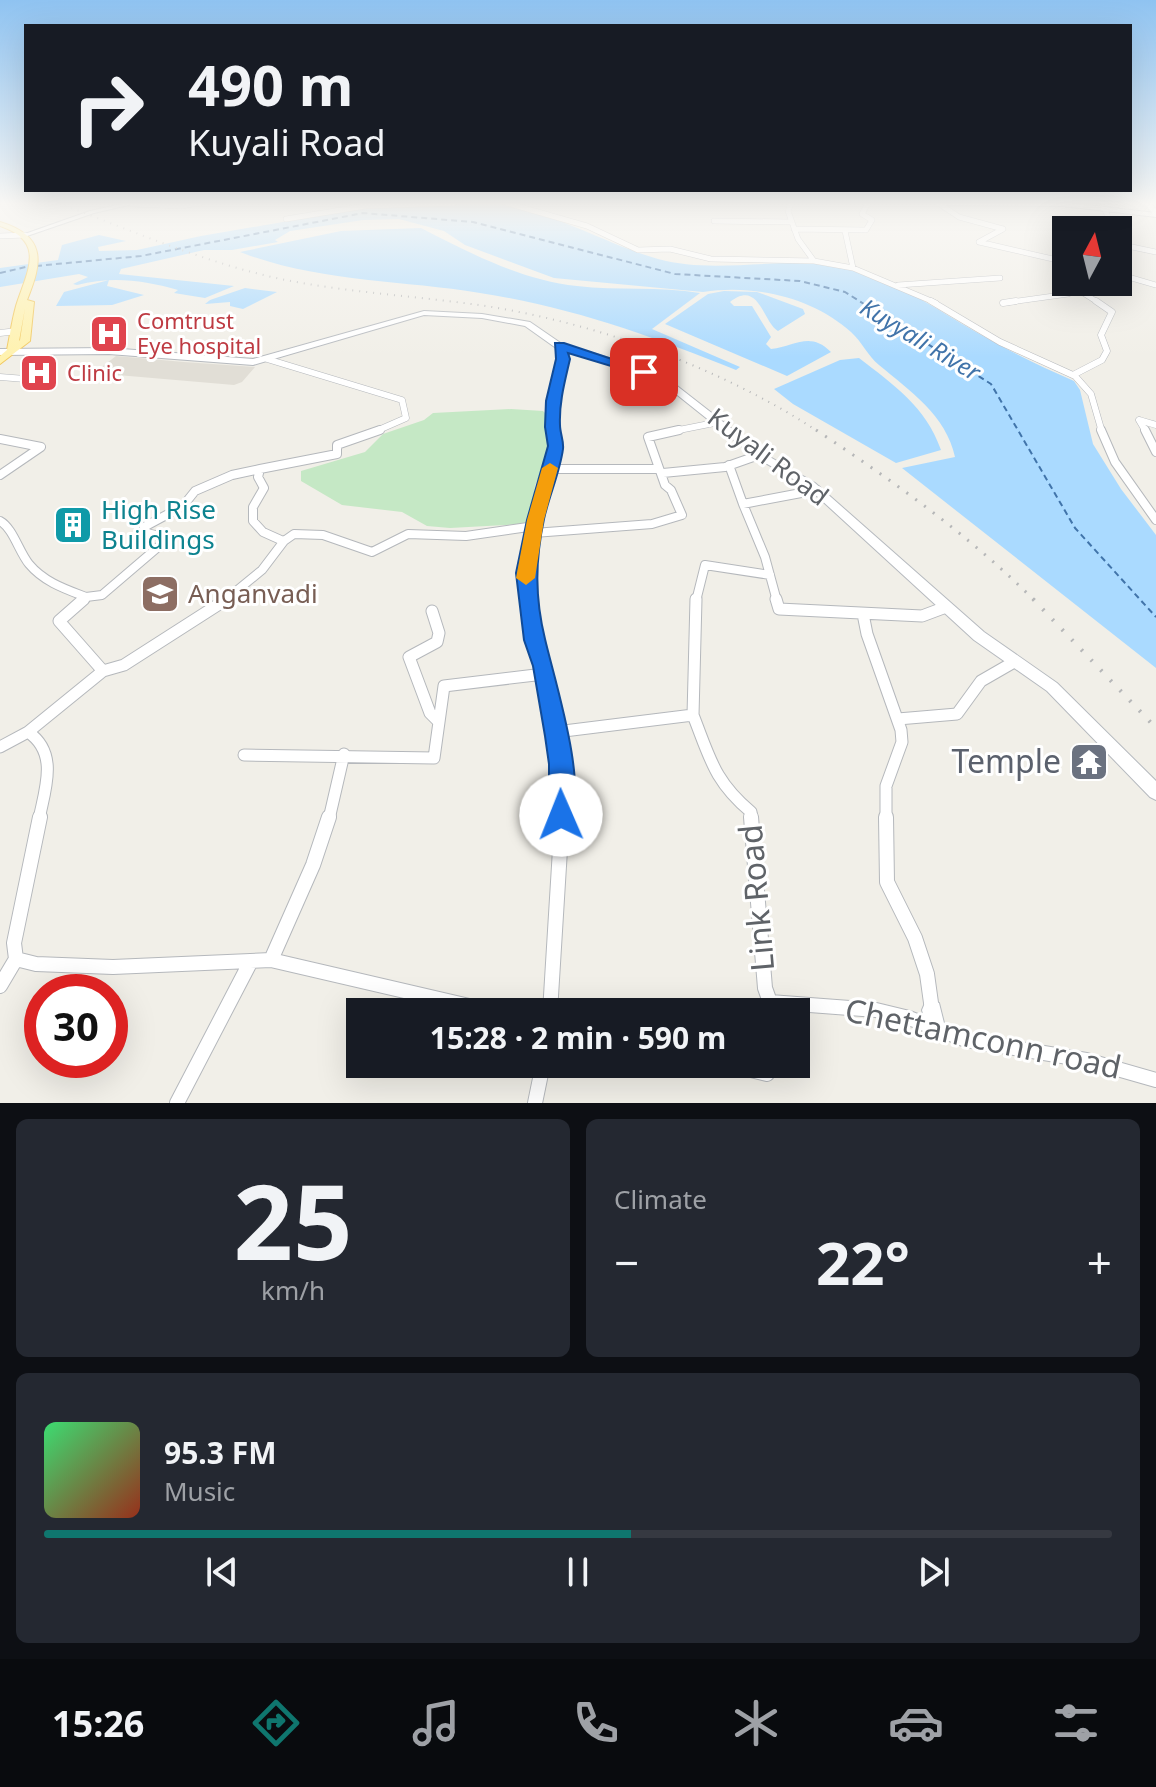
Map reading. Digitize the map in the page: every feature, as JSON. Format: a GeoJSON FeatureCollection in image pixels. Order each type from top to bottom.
{"type":"FeatureCollection","features":[{"type":"Feature","properties":{"kind":"main road"},"geometry":{"type":"LineString","coordinates":[[0,361],[17,331],[34,254]]}},
{"type":"Feature","properties":{"kind":"main road"},"geometry":{"type":"LineString","coordinates":[[6,352],[22,345],[28,331],[30,301],[27,294]]}},
{"type":"Feature","properties":{"kind":"main road","name":"Kuyali Road"},"geometry":{"type":"LineString","coordinates":[[6,352],[109,351],[244,362],[267,359],[424,313],[482,316],[519,322],[559,346],[653,376],[683,393],[759,455],[817,490],[979,636],[1052,687],[1156,792]]}},
{"type":"Feature","properties":{"kind":"main road"},"geometry":{"type":"LineString","coordinates":[[932,1010],[936,1031]]}},
{"type":"Feature","properties":{"kind":"street"},"geometry":{"type":"LineString","coordinates":[[692,254],[711,259],[814,261],[853,268],[949,310],[1000,342],[1074,375],[1091,394],[1097,422],[1115,462],[1156,520]]}},
{"type":"Feature","properties":{"kind":"street"},"geometry":{"type":"LineString","coordinates":[[810,254],[814,261]]}},
{"type":"Feature","properties":{"kind":"street"},"geometry":{"type":"LineString","coordinates":[[850,254],[853,268]]}},
{"type":"Feature","properties":{"kind":"street"},"geometry":{"type":"LineString","coordinates":[[895,286],[1000,278]]}},
{"type":"Feature","properties":{"kind":"street"},"geometry":{"type":"LineString","coordinates":[[1132,278],[1156,285]]}},
{"type":"Feature","properties":{"kind":"street"},"geometry":{"type":"LineString","coordinates":[[1003,303],[1052,295]]}},
{"type":"Feature","properties":{"kind":"street"},"geometry":{"type":"LineString","coordinates":[[1074,375],[1102,360],[1106,354],[1101,335],[1111,316],[1104,305],[1089,296]]}},
{"type":"Feature","properties":{"kind":"street"},"geometry":{"type":"LineString","coordinates":[[0,333],[17,331]]}},
{"type":"Feature","properties":{"kind":"street"},"geometry":{"type":"LineString","coordinates":[[551,998],[563,840],[561,764],[526,581],[534,529],[556,446],[552,427],[553,401],[563,364],[559,346]]}},
{"type":"Feature","properties":{"kind":"street"},"geometry":{"type":"LineString","coordinates":[[0,521],[6,524],[32,572],[60,588],[86,597],[102,595],[164,542],[163,537],[147,533],[144,527],[183,506],[195,491],[232,475],[337,454],[337,445],[342,442],[364,433],[396,427],[406,418],[402,400],[267,359]]}},
{"type":"Feature","properties":{"kind":"street"},"geometry":{"type":"LineString","coordinates":[[0,377],[38,380]]}},
{"type":"Feature","properties":{"kind":"street"},"geometry":{"type":"LineString","coordinates":[[1156,425],[1139,420],[1156,452]]}},
{"type":"Feature","properties":{"kind":"street"},"geometry":{"type":"LineString","coordinates":[[0,748],[28,732],[103,671],[124,665],[238,590],[267,565],[283,541],[297,533],[309,533],[372,552],[408,534],[466,536],[517,526],[534,529],[652,524],[682,515],[671,490],[665,485],[648,437],[719,422]]}},
{"type":"Feature","properties":{"kind":"street"},"geometry":{"type":"LineString","coordinates":[[0,439],[41,447],[0,475]]}},
{"type":"Feature","properties":{"kind":"street"},"geometry":{"type":"LineString","coordinates":[[549,469],[661,471],[729,465],[747,462],[759,455]]}},
{"type":"Feature","properties":{"kind":"street"},"geometry":{"type":"LineString","coordinates":[[729,465],[770,575],[779,609],[922,616],[946,607]]}},
{"type":"Feature","properties":{"kind":"street"},"geometry":{"type":"LineString","coordinates":[[260,469],[258,477],[264,488],[252,503],[251,516],[257,528],[283,541]]}},
{"type":"Feature","properties":{"kind":"street"},"geometry":{"type":"LineString","coordinates":[[743,504],[817,490]]}},
{"type":"Feature","properties":{"kind":"street","name":"Link Road"},"geometry":{"type":"LineString","coordinates":[[768,998],[751,812],[728,793],[717,777],[693,715],[694,607],[705,565],[770,575]]}},
{"type":"Feature","properties":{"kind":"street"},"geometry":{"type":"LineString","coordinates":[[86,597],[59,621],[103,671]]}},
{"type":"Feature","properties":{"kind":"street"},"geometry":{"type":"LineString","coordinates":[[432,611],[439,633],[437,642],[409,657],[430,713],[439,722]]}},
{"type":"Feature","properties":{"kind":"street"},"geometry":{"type":"LineString","coordinates":[[863,614],[867,634],[898,719],[902,742],[886,786],[887,882],[915,938],[927,974],[932,1010]]}},
{"type":"Feature","properties":{"kind":"street"},"geometry":{"type":"LineString","coordinates":[[898,719],[957,714],[981,681],[1014,662]]}},
{"type":"Feature","properties":{"kind":"street"},"geometry":{"type":"LineString","coordinates":[[244,755],[344,754],[434,758],[444,686],[544,674]]}},
{"type":"Feature","properties":{"kind":"street"},"geometry":{"type":"LineString","coordinates":[[556,732],[693,715]]}},
{"type":"Feature","properties":{"kind":"street"},"geometry":{"type":"LineString","coordinates":[[0,986],[16,959],[14,943],[49,771],[48,761],[36,736],[28,732]]}},
{"type":"Feature","properties":{"kind":"street"},"geometry":{"type":"LineString","coordinates":[[271,960],[325,832],[332,810],[332,790],[344,754]]}},
{"type":"Feature","properties":{"kind":"street"},"geometry":{"type":"LineString","coordinates":[[16,959],[36,964],[113,967],[271,960],[435,998]]}},
{"type":"Feature","properties":{"kind":"street"},"geometry":{"type":"LineString","coordinates":[[177,1103],[251,961]]}},
{"type":"Feature","properties":{"kind":"street","name":"Chettamconn road"},"geometry":{"type":"LineString","coordinates":[[810,1009],[910,1018],[936,1031],[967,1040],[1054,1057],[1108,1063],[1156,1080]]}},
{"type":"Feature","properties":{"kind":"street"},"geometry":{"type":"LineString","coordinates":[[535,1103],[540,1078]]}},
{"type":"Feature","properties":{"kind":"shaded area"},"geometry":{"type":"Polygon","coordinates":[[[116,356],[255,367],[242,382],[234,385],[94,373],[116,356]]]}},
{"type":"Feature","properties":{"kind":"green space"},"geometry":{"type":"Polygon","coordinates":[[[511,409],[543,411],[547,415],[551,445],[535,486],[531,520],[522,524],[450,528],[427,526],[402,512],[342,505],[301,481],[301,471],[365,452],[383,434],[424,420],[433,413],[511,409]]]}},
{"type":"Feature","properties":{"kind":"water"},"geometry":{"type":"Polygon","coordinates":[[[59,254],[184,254],[121,269],[119,274],[234,286],[205,298],[174,293],[178,290],[140,282],[115,280],[73,284],[88,277],[79,274],[0,287],[0,268],[58,260],[59,254]]]}},
{"type":"Feature","properties":{"kind":"water"},"geometry":{"type":"Polygon","coordinates":[[[247,254],[475,254],[516,272],[556,283],[700,293],[652,329],[740,367],[736,370],[642,334],[546,306],[480,293],[329,275],[247,254]]]}},
{"type":"Feature","properties":{"kind":"water","name":"Kuyyali River"},"geometry":{"type":"Polygon","coordinates":[[[491,254],[644,254],[682,264],[803,263],[851,269],[899,288],[1000,345],[1074,381],[1080,390],[1093,444],[1121,489],[1156,535],[1156,668],[902,468],[955,457],[950,442],[925,405],[835,320],[800,302],[762,292],[703,292],[554,278],[491,254]]]}},
{"type":"Feature","properties":{"kind":"water"},"geometry":{"type":"Polygon","coordinates":[[[109,280],[107,286],[144,295],[112,305],[56,306],[64,292],[109,280]]]}},
{"type":"Feature","properties":{"kind":"water"},"geometry":{"type":"Polygon","coordinates":[[[245,288],[277,292],[243,309],[230,306],[230,302],[205,304],[210,300],[245,288]]]}},
{"type":"Feature","properties":{"kind":"water"},"geometry":{"type":"Polygon","coordinates":[[[757,292],[803,309],[805,314],[778,331],[754,299],[740,296],[730,302],[734,306],[752,306],[771,337],[766,344],[771,349],[809,341],[831,352],[787,376],[665,324],[708,294],[757,292]]]}},
{"type":"Feature","properties":{"kind":"water"},"geometry":{"type":"Polygon","coordinates":[[[859,358],[918,409],[941,450],[896,463],[793,404],[774,389],[840,360],[859,358]]]}},
{"type":"Feature","properties":{"kind":"ferry route"},"geometry":{"type":"LineString","coordinates":[[36,266],[149,254]]}},
{"type":"Feature","properties":{"kind":"ferry route"},"geometry":{"type":"LineString","coordinates":[[599,254],[675,274],[800,281],[845,292],[991,384],[1075,528],[1156,617]]}},
{"type":"Feature","properties":{"kind":"ferry route"},"geometry":{"type":"LineString","coordinates":[[0,273],[30,266]]}},
{"type":"Feature","properties":{"kind":"railway"},"geometry":{"type":"LineString","coordinates":[[195,254],[276,278],[492,307],[620,338],[703,370],[782,409],[818,431]]}},
{"type":"Feature","properties":{"kind":"railway"},"geometry":{"type":"LineString","coordinates":[[818,431],[930,510],[1034,600]]}},
{"type":"Feature","properties":{"kind":"railway"},"geometry":{"type":"LineString","coordinates":[[1034,600],[1156,728]]}},
{"type":"Feature","properties":{"kind":"slow traffic"},"geometry":{"type":"LineString","coordinates":[[526,578],[535,520],[550,468]]}},
{"type":"Feature","properties":{"kind":"place","name":"Comtrust Eye hospital"},"geometry":{"type":"Point","coordinates":[109,334]}},
{"type":"Feature","properties":{"kind":"place","name":"Clinic"},"geometry":{"type":"Point","coordinates":[39,373]}},
{"type":"Feature","properties":{"kind":"place","name":"High Rise Buildings"},"geometry":{"type":"Point","coordinates":[73,525]}},
{"type":"Feature","properties":{"kind":"place","name":"Anganvadi"},"geometry":{"type":"Point","coordinates":[160,594]}},
{"type":"Feature","properties":{"kind":"place","name":"Temple"},"geometry":{"type":"Point","coordinates":[1089,762]}},
{"type":"Feature","properties":{"kind":"route"},"geometry":{"type":"LineString","coordinates":[[561,815],[561,764],[557,736],[535,640],[526,573],[535,520],[556,446],[552,427],[553,401],[563,359],[559,346],[644,372]]}}]}
